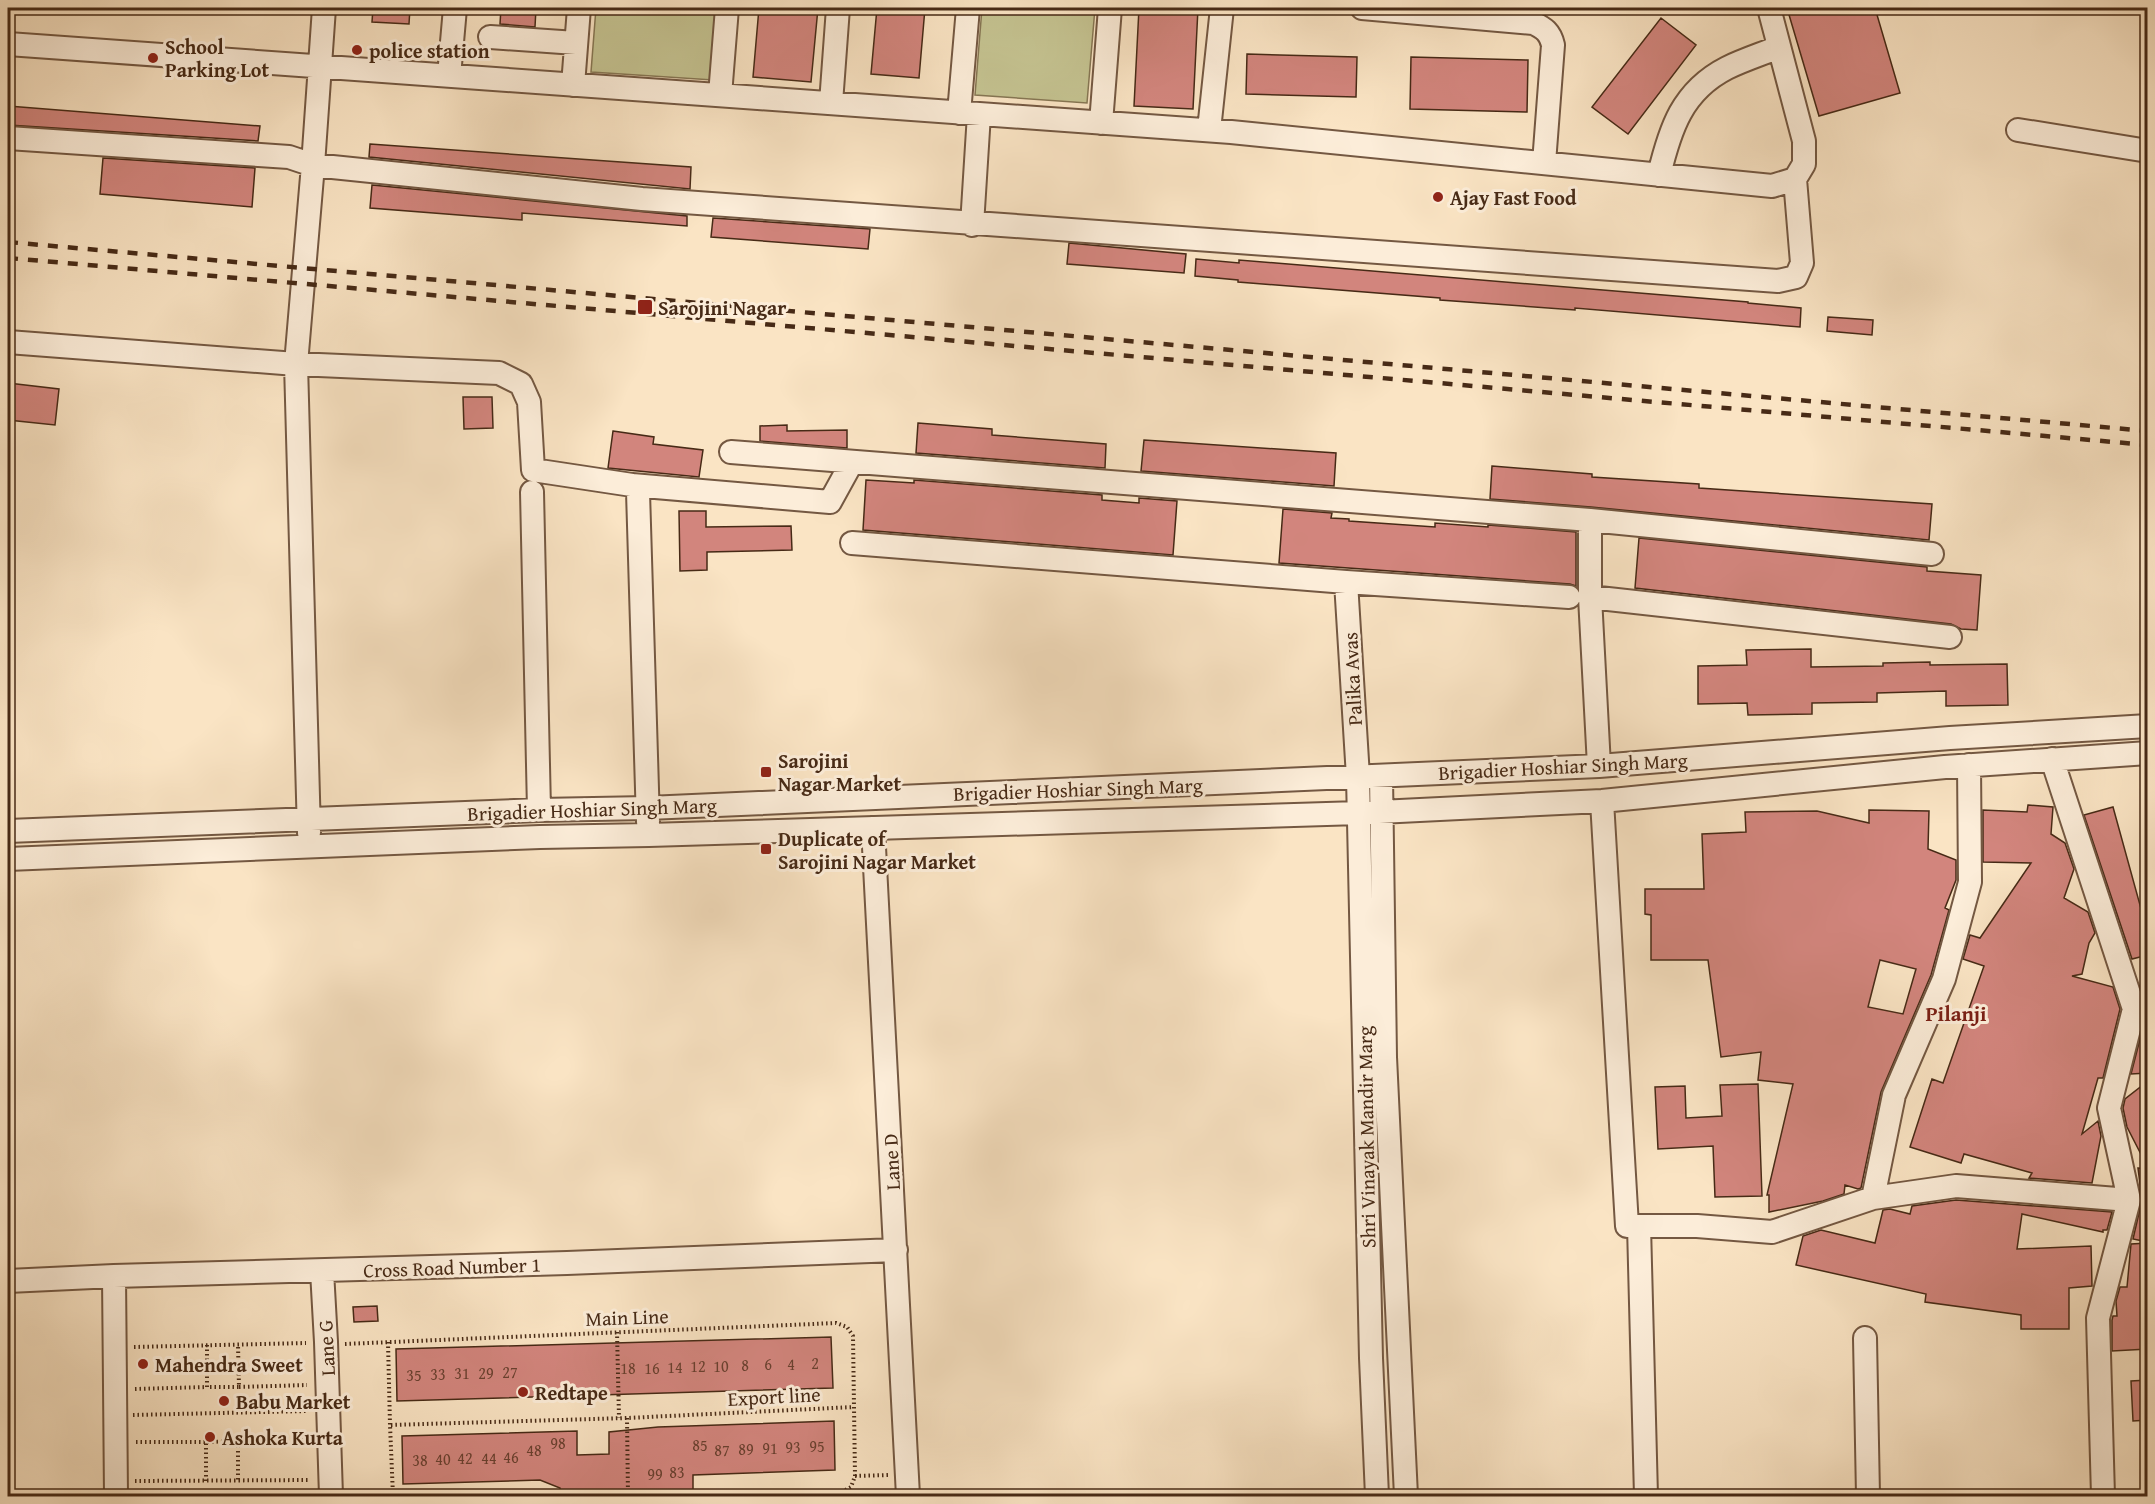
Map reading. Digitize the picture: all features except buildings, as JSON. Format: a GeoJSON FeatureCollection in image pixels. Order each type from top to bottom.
{"type":"FeatureCollection","features":[{"type":"Feature","properties":{"kind":"street"},"geometry":{"type":"LineString","coordinates":[[309,846],[296,364],[324,8]]}},
{"type":"Feature","properties":{"kind":"street"},"geometry":{"type":"LineString","coordinates":[[449,76],[455,8]]}},
{"type":"Feature","properties":{"kind":"street"},"geometry":{"type":"LineString","coordinates":[[573,85],[579,8]]}},
{"type":"Feature","properties":{"kind":"street"},"geometry":{"type":"LineString","coordinates":[[720,95],[726,8]]}},
{"type":"Feature","properties":{"kind":"street"},"geometry":{"type":"LineString","coordinates":[[831,103],[838,8]]}},
{"type":"Feature","properties":{"kind":"street"},"geometry":{"type":"LineString","coordinates":[[968,8],[972,225]]}},
{"type":"Feature","properties":{"kind":"street"},"geometry":{"type":"LineString","coordinates":[[1101,123],[1110,8]]}},
{"type":"Feature","properties":{"kind":"street"},"geometry":{"type":"LineString","coordinates":[[1209,130],[1222,8]]}},
{"type":"Feature","properties":{"kind":"street"},"geometry":{"type":"LineString","coordinates":[[1362,8],[1533,23],[1544,28],[1551,36],[1552,45],[1544,163]]}},
{"type":"Feature","properties":{"kind":"street"},"geometry":{"type":"LineString","coordinates":[[8,138],[289,157],[313,165],[642,200],[1778,281],[1796,278],[1802,263],[1795,179],[1804,164],[1804,141],[1769,8]]}},
{"type":"Feature","properties":{"kind":"street"},"geometry":{"type":"LineString","coordinates":[[490,37],[576,43]]}},
{"type":"Feature","properties":{"kind":"street"},"geometry":{"type":"LineString","coordinates":[[8,44],[1209,130],[1772,186],[1795,179]]}},
{"type":"Feature","properties":{"kind":"street"},"geometry":{"type":"LineString","coordinates":[[1659,175],[1666,144],[1677,115],[1698,87],[1726,69],[1779,47]]}},
{"type":"Feature","properties":{"kind":"street"},"geometry":{"type":"LineString","coordinates":[[2018,130],[2148,151]]}},
{"type":"Feature","properties":{"kind":"street"},"geometry":{"type":"LineString","coordinates":[[8,342],[296,364],[499,373],[521,384],[529,402],[533,470],[632,485],[830,502],[852,462]]}},
{"type":"Feature","properties":{"kind":"street"},"geometry":{"type":"LineString","coordinates":[[731,452],[1590,520],[1932,554]]}},
{"type":"Feature","properties":{"kind":"street"},"geometry":{"type":"LineString","coordinates":[[632,485],[637,488],[638,492],[649,835]]}},
{"type":"Feature","properties":{"kind":"street"},"geometry":{"type":"LineString","coordinates":[[532,492],[540,810]]}},
{"type":"Feature","properties":{"kind":"street"},"geometry":{"type":"LineString","coordinates":[[1590,520],[1579,597],[1599,766]]}},
{"type":"Feature","properties":{"kind":"street"},"geometry":{"type":"LineString","coordinates":[[852,543],[1346,582],[1579,597],[1950,637]]}},
{"type":"Feature","properties":{"kind":"street","name":"Palika Avas"},"geometry":{"type":"LineString","coordinates":[[1346,582],[1358,777]]}},
{"type":"Feature","properties":{"kind":"street","name":"Brigadier Hoshiar Singh Marg"},"geometry":{"type":"LineString","coordinates":[[8,831],[308,818],[648,808],[1599,766],[1950,738],[2148,726]]}},
{"type":"Feature","properties":{"kind":"street","name":"Brigadier Hoshiar Singh Marg"},"geometry":{"type":"LineString","coordinates":[[8,859],[540,837],[1370,813],[1602,801],[1970,765],[2148,753]]}},
{"type":"Feature","properties":{"kind":"street"},"geometry":{"type":"LineString","coordinates":[[2052,759],[2133,1009],[2109,1108],[2129,1200],[2098,1318],[2103,1497]]}},
{"type":"Feature","properties":{"kind":"street"},"geometry":{"type":"LineString","coordinates":[[1873,1198],[1894,1095],[1944,979],[1970,882],[1970,765]]}},
{"type":"Feature","properties":{"kind":"street"},"geometry":{"type":"LineString","coordinates":[[1381,776],[1370,813],[1406,1497]]}},
{"type":"Feature","properties":{"kind":"street","name":"Shri Vinayak Mandir Marg"},"geometry":{"type":"LineString","coordinates":[[1358,777],[1370,813],[1371,1358],[1377,1497]]}},
{"type":"Feature","properties":{"kind":"street"},"geometry":{"type":"LineString","coordinates":[[1602,801],[1627,1226],[1697,1226],[1772,1232],[1873,1198],[1956,1186],[2129,1200]]}},
{"type":"Feature","properties":{"kind":"street","name":"Lane D"},"geometry":{"type":"LineString","coordinates":[[873,828],[908,1486]]}},
{"type":"Feature","properties":{"kind":"street"},"geometry":{"type":"LineString","coordinates":[[1639,1226],[1646,1497]]}},
{"type":"Feature","properties":{"kind":"street","name":"Cross Road Number 1"},"geometry":{"type":"LineString","coordinates":[[8,1281],[896,1250]]}},
{"type":"Feature","properties":{"kind":"street","name":"Lane G"},"geometry":{"type":"LineString","coordinates":[[322,1271],[331,1488]]}},
{"type":"Feature","properties":{"kind":"street"},"geometry":{"type":"LineString","coordinates":[[114,1276],[116,1489]]}},
{"type":"Feature","properties":{"kind":"street"},"geometry":{"type":"LineString","coordinates":[[1865,1338],[1868,1497]]}},
{"type":"Feature","properties":{"kind":"path","name":"Main Line"},"geometry":{"type":"LineString","coordinates":[[115,1347],[326,1344],[836,1323],[847,1327],[852,1336],[854,1407]]}},
{"type":"Feature","properties":{"kind":"path"},"geometry":{"type":"LineString","coordinates":[[616,1332],[619,1418]]}},
{"type":"Feature","properties":{"kind":"path"},"geometry":{"type":"LineString","coordinates":[[388,1341],[393,1497]]}},
{"type":"Feature","properties":{"kind":"path"},"geometry":{"type":"LineString","coordinates":[[238,1344],[239,1387]]}},
{"type":"Feature","properties":{"kind":"path"},"geometry":{"type":"LineString","coordinates":[[207,1345],[207,1387]]}},
{"type":"Feature","properties":{"kind":"path"},"geometry":{"type":"LineString","coordinates":[[132,1389],[315,1385]]}},
{"type":"Feature","properties":{"kind":"path"},"geometry":{"type":"LineString","coordinates":[[723,1497],[842,1492],[851,1487],[855,1476],[854,1407]]}},
{"type":"Feature","properties":{"kind":"path","name":"Export line"},"geometry":{"type":"LineString","coordinates":[[390,1425],[627,1418],[854,1407]]}},
{"type":"Feature","properties":{"kind":"path"},"geometry":{"type":"LineString","coordinates":[[132,1415],[315,1411]]}},
{"type":"Feature","properties":{"kind":"path"},"geometry":{"type":"LineString","coordinates":[[627,1418],[628,1497]]}},
{"type":"Feature","properties":{"kind":"path"},"geometry":{"type":"LineString","coordinates":[[132,1442],[237,1442],[316,1438]]}},
{"type":"Feature","properties":{"kind":"path"},"geometry":{"type":"LineString","coordinates":[[206,1442],[206,1481]]}},
{"type":"Feature","properties":{"kind":"path"},"geometry":{"type":"LineString","coordinates":[[237,1442],[237,1481]]}},
{"type":"Feature","properties":{"kind":"path"},"geometry":{"type":"LineString","coordinates":[[855,1476],[908,1486]]}},
{"type":"Feature","properties":{"kind":"path"},"geometry":{"type":"LineString","coordinates":[[116,1489],[206,1481],[331,1488]]}},
{"type":"Feature","properties":{"kind":"path"},"geometry":{"type":"LineString","coordinates":[[487,1497],[544,1494],[544,1497]]}},
{"type":"Feature","properties":{"kind":"shaded area"},"geometry":{"type":"Polygon","coordinates":[[[596,8],[719,8],[713,80],[591,72],[596,8]]]}},
{"type":"Feature","properties":{"kind":"shaded area"},"geometry":{"type":"Polygon","coordinates":[[[982,8],[1095,8],[1087,103],[975,95],[982,8]]]}},
{"type":"Feature","properties":{"kind":"railway"},"geometry":{"type":"LineString","coordinates":[[8,242],[2148,431]]}},
{"type":"Feature","properties":{"kind":"railway"},"geometry":{"type":"LineString","coordinates":[[8,258],[2148,445]]}},
{"type":"Feature","properties":{"kind":"place","name":"police station"},"geometry":{"type":"Point","coordinates":[357,50]}},
{"type":"Feature","properties":{"kind":"place","name":"School Parking Lot"},"geometry":{"type":"Point","coordinates":[153,58]}},
{"type":"Feature","properties":{"kind":"place","name":"Ajay Fast Food"},"geometry":{"type":"Point","coordinates":[1438,197]}},
{"type":"Feature","properties":{"kind":"place","name":"Sarojini Nagar"},"geometry":{"type":"Point","coordinates":[645,307]}},
{"type":"Feature","properties":{"kind":"place","name":"Sarojini Nagar Market"},"geometry":{"type":"Point","coordinates":[766,772]}},
{"type":"Feature","properties":{"kind":"place","name":"Duplicate of Sarojini Nagar Market"},"geometry":{"type":"Point","coordinates":[766,849]}},
{"type":"Feature","properties":{"kind":"place","name":"Mahendra Sweet"},"geometry":{"type":"Point","coordinates":[143,1364]}},
{"type":"Feature","properties":{"kind":"place","name":"Redtape"},"geometry":{"type":"Point","coordinates":[523,1392]}},
{"type":"Feature","properties":{"kind":"place","name":"Babu Market"},"geometry":{"type":"Point","coordinates":[224,1401]}},
{"type":"Feature","properties":{"kind":"place","name":"Ashoka Kurta"},"geometry":{"type":"Point","coordinates":[210,1437]}},
{"type":"Feature","properties":{"kind":"district","name":"Pilanji"},"geometry":{"type":"Point","coordinates":[1956,1013]}}]}
